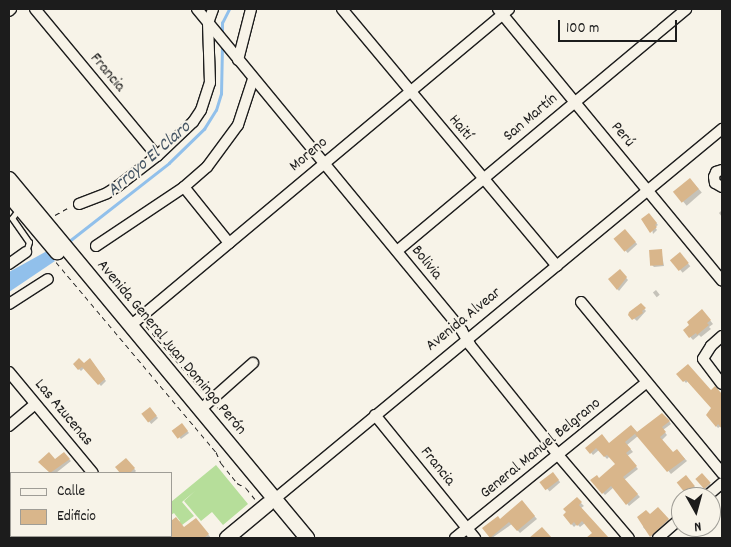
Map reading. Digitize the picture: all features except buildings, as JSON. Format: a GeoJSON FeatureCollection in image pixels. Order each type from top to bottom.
{"type":"FeatureCollection","features":[{"type":"Feature","properties":{"kind":"main road","name":"Avenida General Juan Domingo Perón"},"geometry":{"type":"LineString","coordinates":[[9,179],[53,239],[66,262],[296,538]]}},
{"type":"Feature","properties":{"kind":"main road","name":"Avenida General Juan Domingo Perón"},"geometry":{"type":"LineString","coordinates":[[9,195],[53,239]]}},
{"type":"Feature","properties":{"kind":"main road","name":"Avenida General Juan Domingo Perón"},"geometry":{"type":"LineString","coordinates":[[66,262],[130,326],[200,410],[267,502],[307,538]]}},
{"type":"Feature","properties":{"kind":"main road","name":"Avenida Alvear"},"geometry":{"type":"LineString","coordinates":[[227,538],[267,502]]}},
{"type":"Feature","properties":{"kind":"street","name":"Francia"},"geometry":{"type":"LineString","coordinates":[[35,9],[157,156]]}},
{"type":"Feature","properties":{"kind":"street","name":"Bolivia"},"geometry":{"type":"LineString","coordinates":[[197,9],[397,252],[558,455],[629,538]]}},
{"type":"Feature","properties":{"kind":"street"},"geometry":{"type":"LineString","coordinates":[[78,204],[107,193],[157,156],[192,122],[207,97],[211,66],[213,9]]}},
{"type":"Feature","properties":{"kind":"street"},"geometry":{"type":"LineString","coordinates":[[235,57],[250,9]]}},
{"type":"Feature","properties":{"kind":"street","name":"Haití"},"geometry":{"type":"LineString","coordinates":[[342,9],[557,266]]}},
{"type":"Feature","properties":{"kind":"street","name":"San Martín"},"geometry":{"type":"LineString","coordinates":[[397,252],[686,9]]}},
{"type":"Feature","properties":{"kind":"street","name":"Moreno"},"geometry":{"type":"LineString","coordinates":[[130,326],[503,11]]}},
{"type":"Feature","properties":{"kind":"street","name":"Perú"},"geometry":{"type":"LineString","coordinates":[[503,11],[574,102],[649,190],[722,281]]}},
{"type":"Feature","properties":{"kind":"street"},"geometry":{"type":"LineString","coordinates":[[96,246],[184,187],[207,167],[238,124],[253,79]]}},
{"type":"Feature","properties":{"kind":"street","name":"Avenida Alvear"},"geometry":{"type":"LineString","coordinates":[[267,502],[467,340],[722,129]]}},
{"type":"Feature","properties":{"kind":"street"},"geometry":{"type":"LineString","coordinates":[[722,170],[716,172],[714,177],[715,183],[722,187]]}},
{"type":"Feature","properties":{"kind":"street"},"geometry":{"type":"LineString","coordinates":[[184,187],[229,243]]}},
{"type":"Feature","properties":{"kind":"street"},"geometry":{"type":"LineString","coordinates":[[9,264],[26,252]]}},
{"type":"Feature","properties":{"kind":"street"},"geometry":{"type":"LineString","coordinates":[[9,304],[48,279]]}},
{"type":"Feature","properties":{"kind":"street"},"geometry":{"type":"LineString","coordinates":[[581,302],[722,473]]}},
{"type":"Feature","properties":{"kind":"street"},"geometry":{"type":"LineString","coordinates":[[722,336],[711,346],[703,359],[722,384]]}},
{"type":"Feature","properties":{"kind":"street"},"geometry":{"type":"LineString","coordinates":[[200,410],[253,363]]}},
{"type":"Feature","properties":{"kind":"street","name":"Las Azucenas"},"geometry":{"type":"LineString","coordinates":[[9,372],[92,472]]}},
{"type":"Feature","properties":{"kind":"street","name":"General Manuel Belgrano"},"geometry":{"type":"LineString","coordinates":[[455,538],[646,383]]}},
{"type":"Feature","properties":{"kind":"street"},"geometry":{"type":"LineString","coordinates":[[9,426],[35,404]]}},
{"type":"Feature","properties":{"kind":"street","name":"Francia"},"geometry":{"type":"LineString","coordinates":[[375,415],[475,538]]}},
{"type":"Feature","properties":{"kind":"street"},"geometry":{"type":"LineString","coordinates":[[658,538],[671,527]]}},
{"type":"Feature","properties":{"kind":"lane"},"geometry":{"type":"LineString","coordinates":[[20,208],[12,218],[29,242],[26,252]]}},
{"type":"Feature","properties":{"kind":"path"},"geometry":{"type":"LineString","coordinates":[[49,216],[78,204]]}},
{"type":"Feature","properties":{"kind":"path"},"geometry":{"type":"LineString","coordinates":[[66,262],[210,445],[221,463],[238,483],[267,502]]}},
{"type":"Feature","properties":{"kind":"green space"},"geometry":{"type":"Polygon","coordinates":[[[216,465],[248,504],[223,525],[212,512],[201,521],[184,501],[195,491],[182,502],[194,516],[178,528],[175,525],[180,521],[174,513],[172,514],[172,501],[216,465]]]}},
{"type":"Feature","properties":{"kind":"water"},"geometry":{"type":"Polygon","coordinates":[[[47,251],[55,261],[9,292],[9,272],[47,251]]]}},
{"type":"Feature","properties":{"kind":"waterway","name":"Arroyo El Claro"},"geometry":{"type":"LineString","coordinates":[[222,33],[222,23],[229,9]]}},
{"type":"Feature","properties":{"kind":"waterway","name":"Arroyo El Claro"},"geometry":{"type":"LineString","coordinates":[[68,242],[169,163],[204,129],[216,110],[221,94],[222,46]]}}]}
